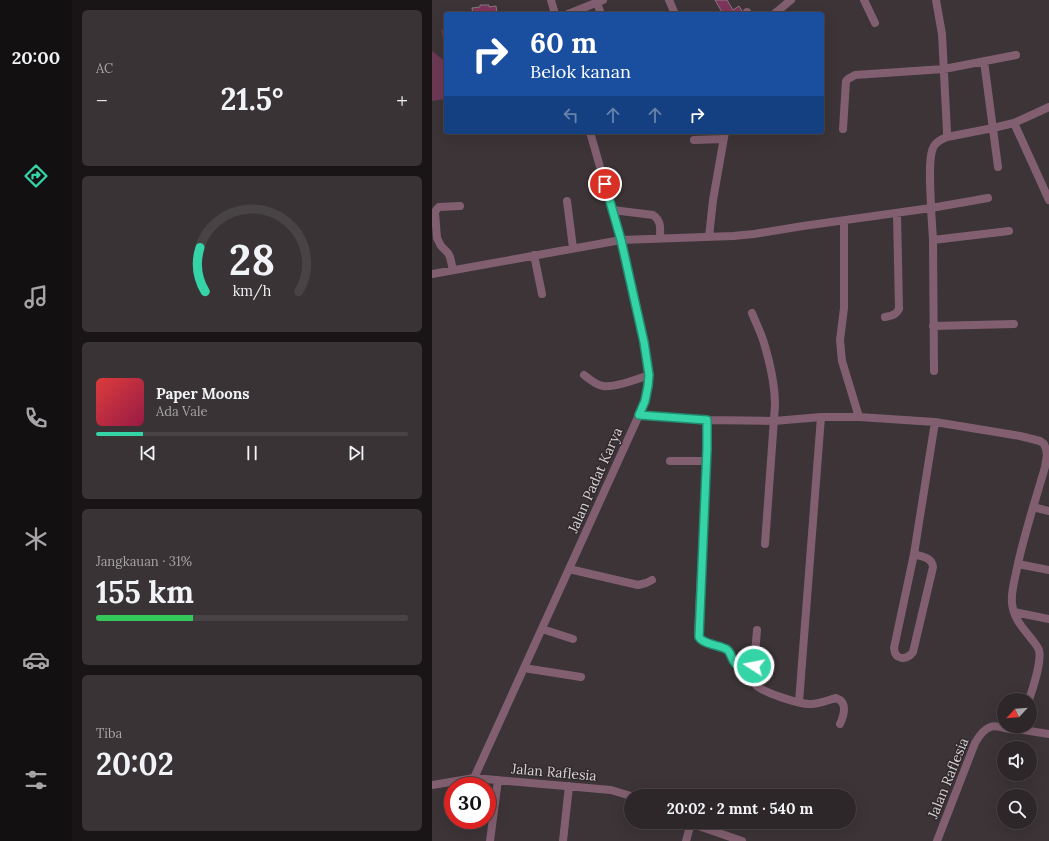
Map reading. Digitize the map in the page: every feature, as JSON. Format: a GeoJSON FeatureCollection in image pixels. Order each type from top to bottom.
{"type":"FeatureCollection","features":[{"type":"Feature","properties":{"kind":"street"},"geometry":{"type":"LineString","coordinates":[[551,0],[554,12]]}},
{"type":"Feature","properties":{"kind":"street"},"geometry":{"type":"LineString","coordinates":[[669,0],[674,12]]}},
{"type":"Feature","properties":{"kind":"street"},"geometry":{"type":"LineString","coordinates":[[776,12],[791,0]]}},
{"type":"Feature","properties":{"kind":"street"},"geometry":{"type":"LineString","coordinates":[[864,0],[875,23]]}},
{"type":"Feature","properties":{"kind":"street"},"geometry":{"type":"LineString","coordinates":[[936,0],[942,34],[948,124],[947,137]]}},
{"type":"Feature","properties":{"kind":"street"},"geometry":{"type":"LineString","coordinates":[[573,12],[599,1],[600,12]]}},
{"type":"Feature","properties":{"kind":"street"},"geometry":{"type":"LineString","coordinates":[[843,129],[846,82],[852,76],[944,69],[1016,54]]}},
{"type":"Feature","properties":{"kind":"street"},"geometry":{"type":"LineString","coordinates":[[984,61],[998,167]]}},
{"type":"Feature","properties":{"kind":"street"},"geometry":{"type":"LineString","coordinates":[[934,371],[933,240],[930,160],[934,145],[947,137],[993,128],[1014,122],[1049,107]]}},
{"type":"Feature","properties":{"kind":"street"},"geometry":{"type":"LineString","coordinates":[[1014,122],[1049,200]]}},
{"type":"Feature","properties":{"kind":"street","name":"Jalan Padat Karya"},"geometry":{"type":"LineString","coordinates":[[474,777],[639,415],[645,401],[648,386],[649,375],[644,342],[621,240],[591,134]]}},
{"type":"Feature","properties":{"kind":"street"},"geometry":{"type":"LineString","coordinates":[[694,140],[724,136],[713,200],[709,237]]}},
{"type":"Feature","properties":{"kind":"street"},"geometry":{"type":"LineString","coordinates":[[432,274],[621,240],[754,234],[931,208],[988,198]]}},
{"type":"Feature","properties":{"kind":"street"},"geometry":{"type":"LineString","coordinates":[[567,201],[573,248]]}},
{"type":"Feature","properties":{"kind":"street"},"geometry":{"type":"LineString","coordinates":[[453,270],[448,253],[441,246],[437,238],[435,212],[439,208],[460,206]]}},
{"type":"Feature","properties":{"kind":"street"},"geometry":{"type":"LineString","coordinates":[[613,210],[653,215],[660,223],[660,238]]}},
{"type":"Feature","properties":{"kind":"street"},"geometry":{"type":"LineString","coordinates":[[885,317],[894,315],[899,309],[897,213]]}},
{"type":"Feature","properties":{"kind":"street"},"geometry":{"type":"LineString","coordinates":[[844,221],[844,308],[840,340],[842,361],[859,417]]}},
{"type":"Feature","properties":{"kind":"street"},"geometry":{"type":"LineString","coordinates":[[933,240],[1009,231]]}},
{"type":"Feature","properties":{"kind":"street"},"geometry":{"type":"LineString","coordinates":[[534,255],[542,294]]}},
{"type":"Feature","properties":{"kind":"street"},"geometry":{"type":"LineString","coordinates":[[752,313],[764,342],[773,380],[775,405],[765,544]]}},
{"type":"Feature","properties":{"kind":"street"},"geometry":{"type":"LineString","coordinates":[[933,326],[1014,324]]}},
{"type":"Feature","properties":{"kind":"street"},"geometry":{"type":"LineString","coordinates":[[584,375],[599,385],[604,386],[619,384],[649,375]]}},
{"type":"Feature","properties":{"kind":"street"},"geometry":{"type":"LineString","coordinates":[[639,415],[707,420],[774,421],[859,417],[935,422],[1020,436],[1046,442],[1045,467],[1018,564],[1012,596],[1012,604],[1017,620],[1038,648],[1040,654],[1038,669],[1031,693]]}},
{"type":"Feature","properties":{"kind":"street"},"geometry":{"type":"LineString","coordinates":[[799,702],[821,418]]}},
{"type":"Feature","properties":{"kind":"street"},"geometry":{"type":"LineString","coordinates":[[707,420],[699,637],[703,641],[727,650],[735,663],[754,666]]}},
{"type":"Feature","properties":{"kind":"street"},"geometry":{"type":"LineString","coordinates":[[914,554],[929,559],[932,562],[933,567],[913,652],[908,657],[900,658],[894,652],[894,648],[914,554],[935,422]]}},
{"type":"Feature","properties":{"kind":"street"},"geometry":{"type":"LineString","coordinates":[[670,461],[706,461]]}},
{"type":"Feature","properties":{"kind":"street"},"geometry":{"type":"LineString","coordinates":[[1033,507],[1049,511]]}},
{"type":"Feature","properties":{"kind":"street"},"geometry":{"type":"LineString","coordinates":[[1018,564],[1049,570]]}},
{"type":"Feature","properties":{"kind":"street"},"geometry":{"type":"LineString","coordinates":[[569,569],[638,585],[652,580]]}},
{"type":"Feature","properties":{"kind":"street"},"geometry":{"type":"LineString","coordinates":[[1014,612],[1049,619]]}},
{"type":"Feature","properties":{"kind":"street"},"geometry":{"type":"LineString","coordinates":[[542,629],[573,639]]}},
{"type":"Feature","properties":{"kind":"street"},"geometry":{"type":"LineString","coordinates":[[757,630],[754,681],[759,687],[780,697],[809,705],[839,699],[842,701],[844,707],[844,716],[840,724]]}},
{"type":"Feature","properties":{"kind":"street"},"geometry":{"type":"LineString","coordinates":[[524,668],[581,677]]}},
{"type":"Feature","properties":{"kind":"street","name":"Jalan Raflesia"},"geometry":{"type":"LineString","coordinates":[[937,841],[975,743],[980,734],[987,728],[997,726]]}},
{"type":"Feature","properties":{"kind":"street"},"geometry":{"type":"LineString","coordinates":[[1037,732],[1049,734]]}},
{"type":"Feature","properties":{"kind":"street"},"geometry":{"type":"LineString","coordinates":[[490,841],[498,780]]}},
{"type":"Feature","properties":{"kind":"street","name":"Jalan Raflesia"},"geometry":{"type":"LineString","coordinates":[[498,780],[611,790],[624,794]]}},
{"type":"Feature","properties":{"kind":"street","name":"Jalan Raflesia"},"geometry":{"type":"LineString","coordinates":[[432,785],[444,783]]}},
{"type":"Feature","properties":{"kind":"street"},"geometry":{"type":"LineString","coordinates":[[562,841],[568,786]]}},
{"type":"Feature","properties":{"kind":"street"},"geometry":{"type":"LineString","coordinates":[[686,841],[688,829]]}},
{"type":"Feature","properties":{"kind":"street"},"geometry":{"type":"LineString","coordinates":[[707,829],[742,841]]}},
{"type":"Feature","properties":{"kind":"shaded area"},"geometry":{"type":"Polygon","coordinates":[[[441,29],[444,30],[444,45],[441,29]]]}},
{"type":"Feature","properties":{"kind":"shaded area"},"geometry":{"type":"Polygon","coordinates":[[[432,51],[444,60],[444,99],[432,101],[432,51]]]}},
{"type":"Feature","properties":{"kind":"building"},"geometry":{"type":"Polygon","coordinates":[[[715,0],[727,0],[733,10],[739,6],[742,11],[742,12],[722,12],[715,0]]]}},
{"type":"Feature","properties":{"kind":"building"},"geometry":{"type":"Polygon","coordinates":[[[480,5],[489,5],[489,7],[496,6],[497,12],[473,12],[472,8],[480,7],[480,5]]]}},
{"type":"Feature","properties":{"kind":"route"},"geometry":{"type":"LineString","coordinates":[[605,184],[621,240],[644,342],[649,375],[645,401],[639,415],[707,420],[707,449],[698,634],[700,639],[703,641],[725,648],[730,653],[735,663],[754,666]]}}]}
